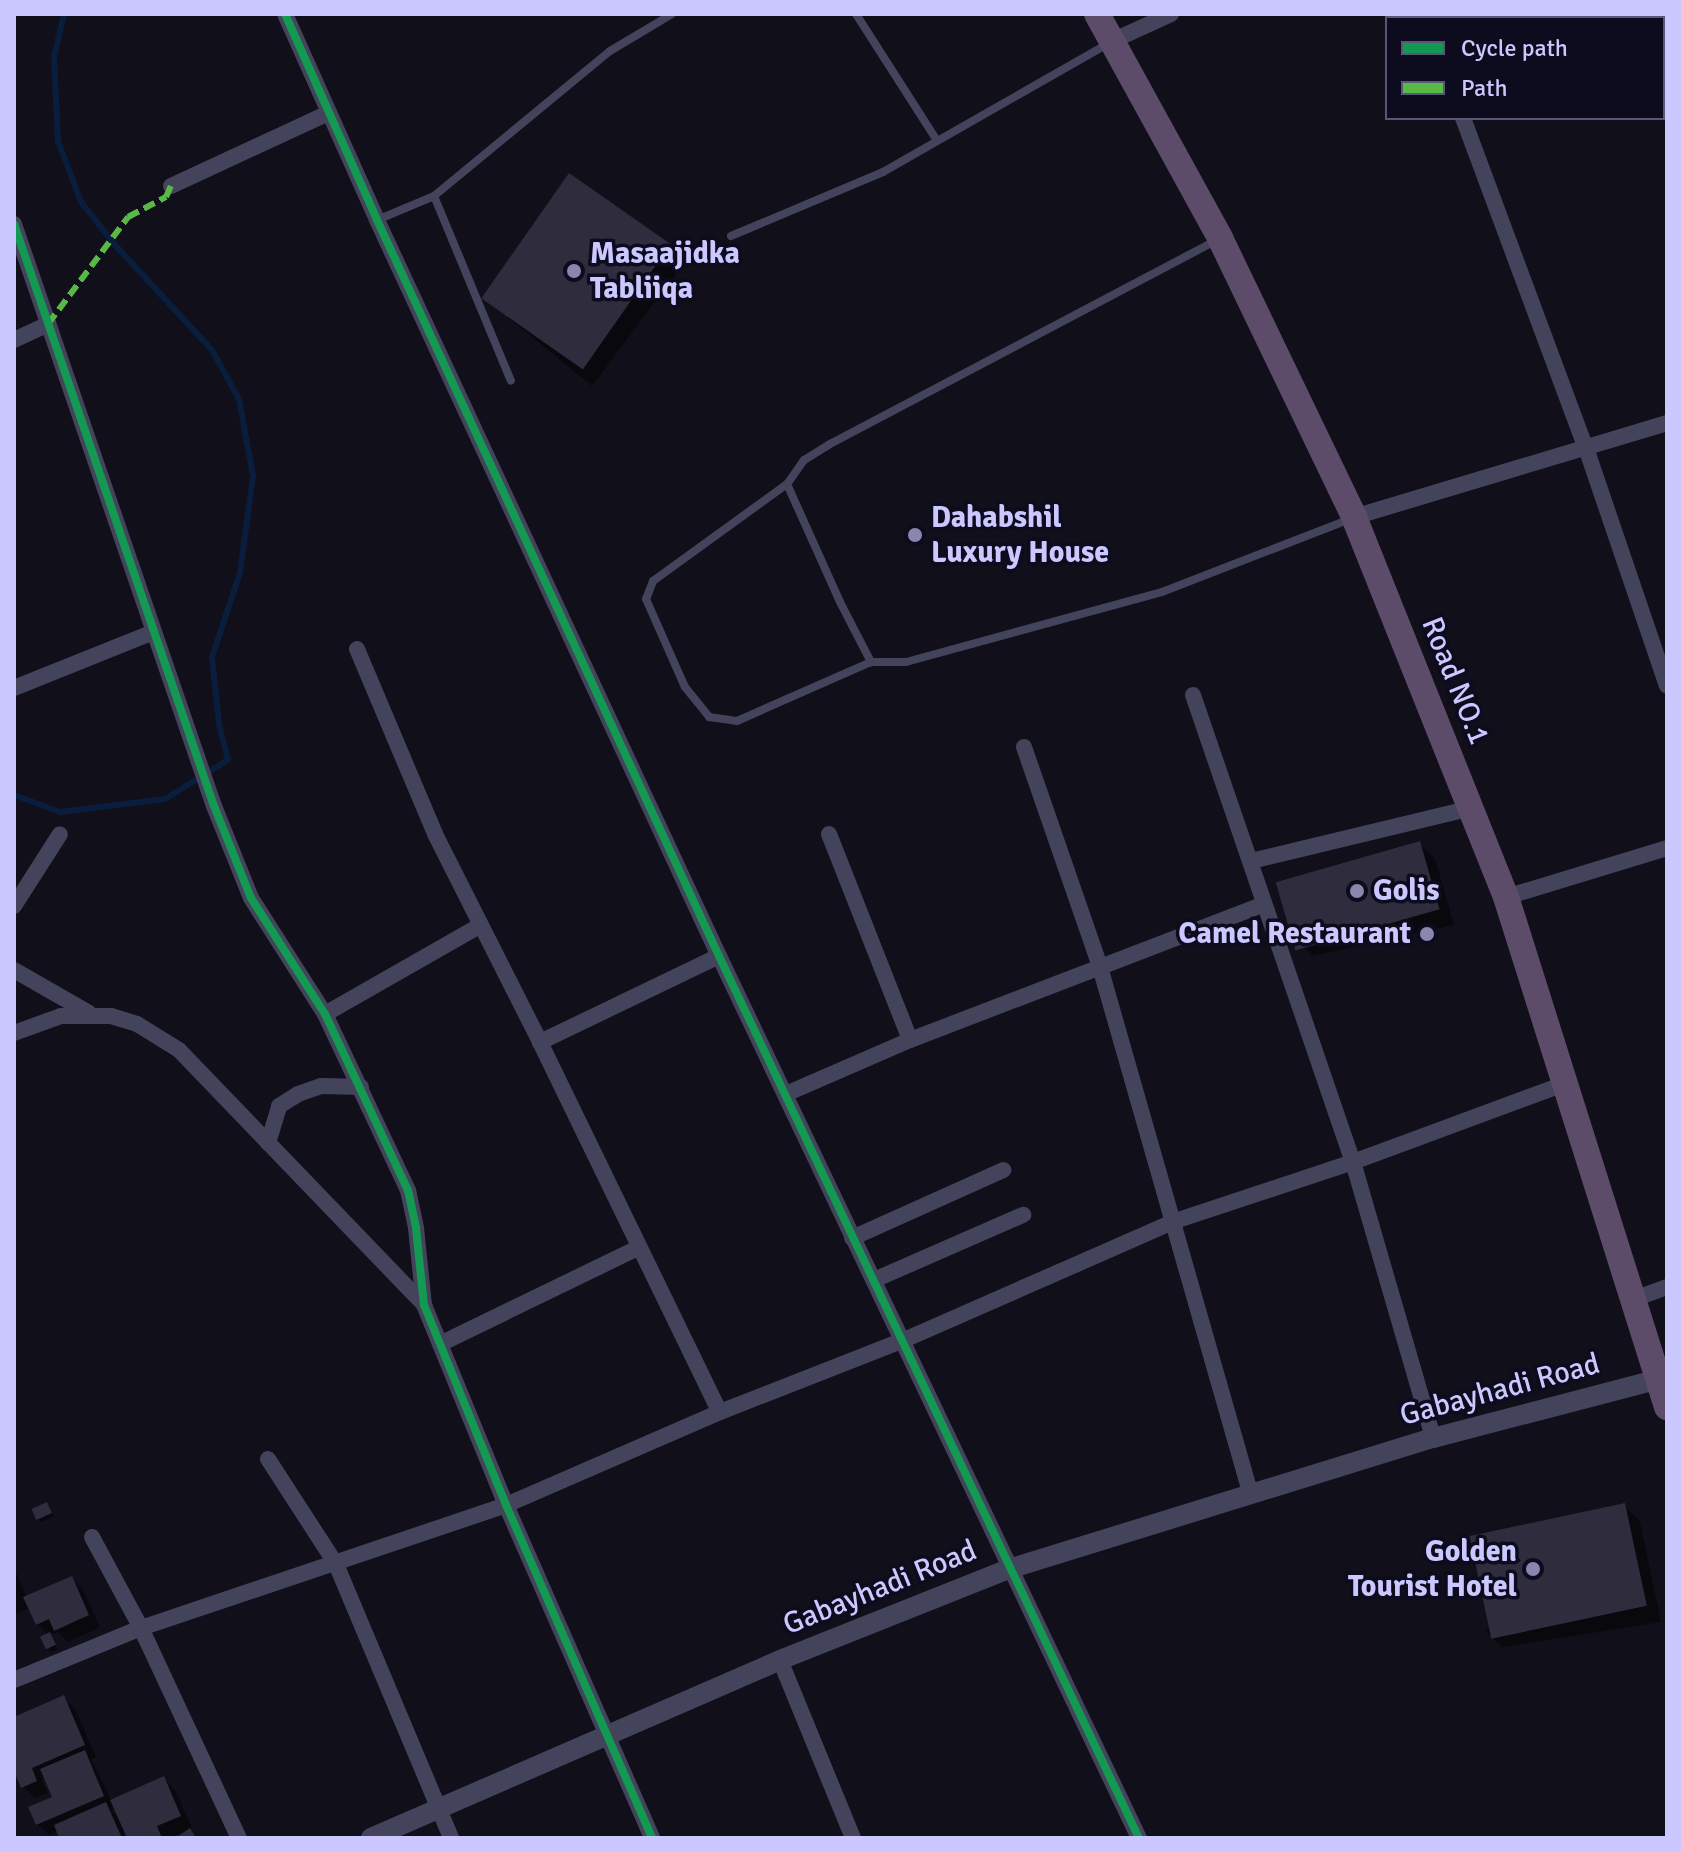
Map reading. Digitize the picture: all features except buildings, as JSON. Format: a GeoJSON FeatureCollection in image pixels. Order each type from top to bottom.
{"type":"FeatureCollection","features":[{"type":"Feature","properties":{"kind":"highway","name":"Road NO.1"},"geometry":{"type":"LineString","coordinates":[[1097,14],[1220,238],[1354,517],[1506,897],[1667,1407]]}},
{"type":"Feature","properties":{"kind":"street"},"geometry":{"type":"LineString","coordinates":[[285,14],[377,220],[719,956],[788,1093],[852,1238],[904,1340],[1009,1569],[1139,1838]]}},
{"type":"Feature","properties":{"kind":"street"},"geometry":{"type":"LineString","coordinates":[[1112,41],[1171,14]]}},
{"type":"Feature","properties":{"kind":"street"},"geometry":{"type":"LineString","coordinates":[[171,186],[328,113]]}},
{"type":"Feature","properties":{"kind":"street"},"geometry":{"type":"LineString","coordinates":[[1464,120],[1586,448],[1667,686]]}},
{"type":"Feature","properties":{"kind":"street"},"geometry":{"type":"LineString","coordinates":[[14,224],[214,806],[251,898],[325,1014],[408,1190],[416,1228],[424,1305],[506,1505],[652,1838]]}},
{"type":"Feature","properties":{"kind":"street"},"geometry":{"type":"LineString","coordinates":[[14,340],[48,324]]}},
{"type":"Feature","properties":{"kind":"street"},"geometry":{"type":"LineString","coordinates":[[1354,517],[1667,423]]}},
{"type":"Feature","properties":{"kind":"street"},"geometry":{"type":"LineString","coordinates":[[14,688],[153,632]]}},
{"type":"Feature","properties":{"kind":"street"},"geometry":{"type":"LineString","coordinates":[[357,649],[435,834],[720,1412]]}},
{"type":"Feature","properties":{"kind":"street"},"geometry":{"type":"LineString","coordinates":[[1193,695],[1353,1162],[1433,1438]]}},
{"type":"Feature","properties":{"kind":"street"},"geometry":{"type":"LineString","coordinates":[[1024,747],[1100,967],[1250,1492]]}},
{"type":"Feature","properties":{"kind":"street"},"geometry":{"type":"LineString","coordinates":[[1251,861],[1471,808]]}},
{"type":"Feature","properties":{"kind":"street"},"geometry":{"type":"LineString","coordinates":[[14,906],[60,834]]}},
{"type":"Feature","properties":{"kind":"street"},"geometry":{"type":"LineString","coordinates":[[829,834],[910,1040]]}},
{"type":"Feature","properties":{"kind":"street"},"geometry":{"type":"LineString","coordinates":[[1506,897],[1667,848]]}},
{"type":"Feature","properties":{"kind":"street"},"geometry":{"type":"LineString","coordinates":[[788,1093],[910,1040],[1264,904]]}},
{"type":"Feature","properties":{"kind":"street"},"geometry":{"type":"LineString","coordinates":[[325,1014],[479,926]]}},
{"type":"Feature","properties":{"kind":"street"},"geometry":{"type":"LineString","coordinates":[[540,1042],[719,956]]}},
{"type":"Feature","properties":{"kind":"street"},"geometry":{"type":"LineString","coordinates":[[14,970],[91,1014]]}},
{"type":"Feature","properties":{"kind":"street"},"geometry":{"type":"LineString","coordinates":[[14,1033],[61,1016],[111,1016],[137,1024],[179,1050],[424,1305]]}},
{"type":"Feature","properties":{"kind":"street"},"geometry":{"type":"LineString","coordinates":[[14,1680],[141,1628],[506,1505],[720,1412],[904,1340],[1175,1221],[1353,1162],[1567,1083]]}},
{"type":"Feature","properties":{"kind":"street"},"geometry":{"type":"LineString","coordinates":[[268,1143],[279,1106],[298,1094],[321,1086],[361,1087]]}},
{"type":"Feature","properties":{"kind":"street"},"geometry":{"type":"LineString","coordinates":[[852,1238],[1003,1170]]}},
{"type":"Feature","properties":{"kind":"street"},"geometry":{"type":"LineString","coordinates":[[874,1280],[1023,1215]]}},
{"type":"Feature","properties":{"kind":"street"},"geometry":{"type":"LineString","coordinates":[[440,1344],[638,1248]]}},
{"type":"Feature","properties":{"kind":"street"},"geometry":{"type":"LineString","coordinates":[[1634,1299],[1667,1287]]}},
{"type":"Feature","properties":{"kind":"street","name":"Gabayhadi Road"},"geometry":{"type":"LineString","coordinates":[[371,1838],[780,1660],[1009,1569],[1250,1492],[1433,1438],[1660,1379]]}},
{"type":"Feature","properties":{"kind":"street"},"geometry":{"type":"LineString","coordinates":[[268,1459],[336,1564],[451,1838]]}},
{"type":"Feature","properties":{"kind":"street"},"geometry":{"type":"LineString","coordinates":[[92,1537],[141,1628],[239,1838]]}},
{"type":"Feature","properties":{"kind":"street"},"geometry":{"type":"LineString","coordinates":[[780,1660],[853,1838]]}},
{"type":"Feature","properties":{"kind":"lane"},"geometry":{"type":"LineString","coordinates":[[377,220],[434,196],[610,51],[672,14]]}},
{"type":"Feature","properties":{"kind":"lane"},"geometry":{"type":"LineString","coordinates":[[856,14],[936,139]]}},
{"type":"Feature","properties":{"kind":"lane"},"geometry":{"type":"LineString","coordinates":[[731,236],[883,172],[1112,41]]}},
{"type":"Feature","properties":{"kind":"lane"},"geometry":{"type":"LineString","coordinates":[[434,196],[511,381]]}},
{"type":"Feature","properties":{"kind":"lane"},"geometry":{"type":"LineString","coordinates":[[1220,238],[830,444],[804,460],[787,484],[653,581],[646,599],[685,687],[709,717],[737,721],[871,662],[919,659],[1162,592],[1354,517]]}},
{"type":"Feature","properties":{"kind":"lane"},"geometry":{"type":"LineString","coordinates":[[787,484],[840,602],[871,662]]}},
{"type":"Feature","properties":{"kind":"waterway"},"geometry":{"type":"LineString","coordinates":[[14,795],[60,812],[165,799],[228,760],[219,723],[212,657],[240,573],[253,476],[239,399],[212,350],[115,245],[81,202],[58,141],[54,57],[64,14]]}},
{"type":"Feature","properties":{"kind":"marked path"},"geometry":{"type":"LineString","coordinates":[[48,324],[128,217],[166,197],[171,186]]}},
{"type":"Feature","properties":{"kind":"cycle path"},"geometry":{"type":"LineString","coordinates":[[285,14],[377,220],[719,956],[1139,1838]]}},
{"type":"Feature","properties":{"kind":"cycle path"},"geometry":{"type":"LineString","coordinates":[[14,224],[214,806],[251,898],[325,1014],[408,1190],[416,1228],[424,1305],[506,1505],[652,1838]]}},
{"type":"Feature","properties":{"kind":"place","name":"Masaajidka Tabliiqa"},"geometry":{"type":"Point","coordinates":[574,271]}},
{"type":"Feature","properties":{"kind":"place","name":"Dahabshil Luxury House"},"geometry":{"type":"Point","coordinates":[915,535]}},
{"type":"Feature","properties":{"kind":"place","name":"Golis"},"geometry":{"type":"Point","coordinates":[1357,891]}},
{"type":"Feature","properties":{"kind":"place","name":"Camel Restaurant"},"geometry":{"type":"Point","coordinates":[1427,934]}},
{"type":"Feature","properties":{"kind":"place","name":"Golden Tourist Hotel"},"geometry":{"type":"Point","coordinates":[1533,1569]}}]}
